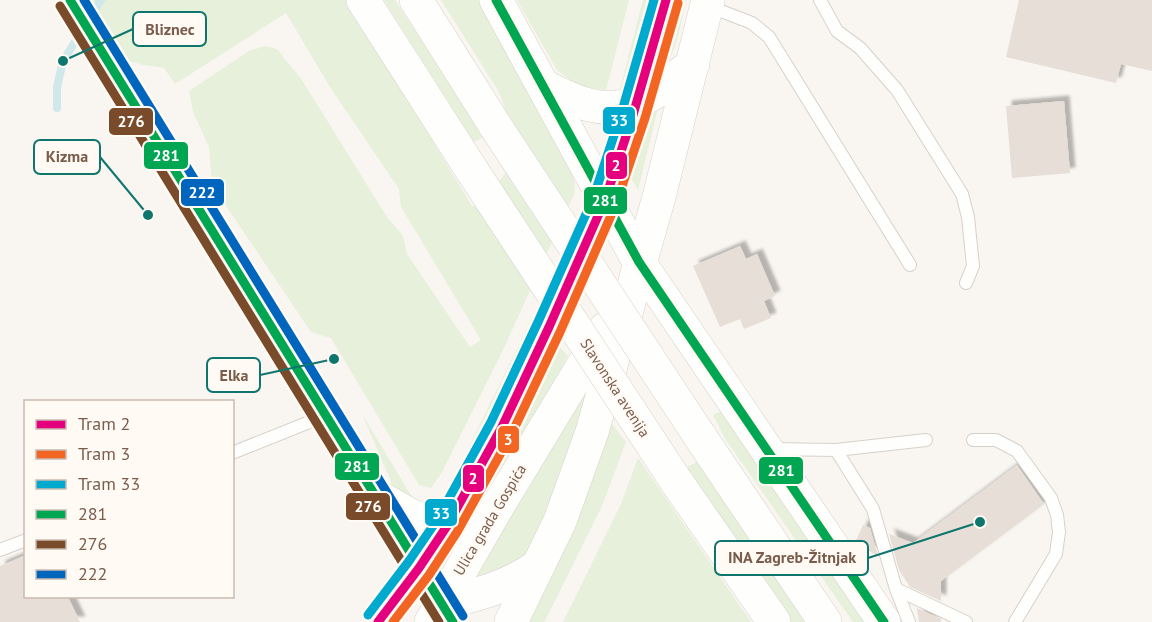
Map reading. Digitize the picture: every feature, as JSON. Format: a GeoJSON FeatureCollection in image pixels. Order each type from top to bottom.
{"type":"FeatureCollection","features":[{"type":"Feature","properties":{"kind":"main road","name":"Slavonska avenija"},"geometry":{"type":"LineString","coordinates":[[363,0],[676,481],[774,622]]}},
{"type":"Feature","properties":{"kind":"main road"},"geometry":{"type":"LineString","coordinates":[[416,0],[496,127],[825,622]]}},
{"type":"Feature","properties":{"kind":"main road"},"geometry":{"type":"LineString","coordinates":[[496,0],[544,86],[636,273],[768,449],[884,622]]}},
{"type":"Feature","properties":{"kind":"main road","name":"Ulica grada Gospića"},"geometry":{"type":"LineString","coordinates":[[511,622],[560,520],[592,432],[659,197],[707,3]]}},
{"type":"Feature","properties":{"kind":"main road"},"geometry":{"type":"LineString","coordinates":[[544,86],[569,100],[586,105],[620,107],[637,103],[651,95],[693,64]]}},
{"type":"Feature","properties":{"kind":"main road","name":"Ulica grada Gospića"},"geometry":{"type":"LineString","coordinates":[[442,616],[498,506],[636,273]]}},
{"type":"Feature","properties":{"kind":"main road"},"geometry":{"type":"LineString","coordinates":[[374,494],[426,523],[447,526],[477,519],[498,506]]}},
{"type":"Feature","properties":{"kind":"main road"},"geometry":{"type":"LineString","coordinates":[[442,616],[487,592],[523,577],[539,565]]}},
{"type":"Feature","properties":{"kind":"street"},"geometry":{"type":"LineString","coordinates":[[70,0],[374,494],[442,616]]}},
{"type":"Feature","properties":{"kind":"lane"},"geometry":{"type":"LineString","coordinates":[[820,0],[837,31],[860,48],[897,90],[962,194],[968,217],[973,266],[966,283]]}},
{"type":"Feature","properties":{"kind":"lane"},"geometry":{"type":"LineString","coordinates":[[707,3],[752,23],[769,38],[910,265]]}},
{"type":"Feature","properties":{"kind":"lane"},"geometry":{"type":"LineString","coordinates":[[234,452],[298,427],[323,412]]}},
{"type":"Feature","properties":{"kind":"lane"},"geometry":{"type":"LineString","coordinates":[[768,449],[836,450],[926,440]]}},
{"type":"Feature","properties":{"kind":"lane"},"geometry":{"type":"LineString","coordinates":[[973,440],[996,440],[1017,451],[1051,498],[1057,515],[1059,532],[1056,554],[1015,622]]}},
{"type":"Feature","properties":{"kind":"lane"},"geometry":{"type":"LineString","coordinates":[[836,450],[873,508],[896,589],[909,622]]}},
{"type":"Feature","properties":{"kind":"lane"},"geometry":{"type":"LineString","coordinates":[[0,550],[24,541]]}},
{"type":"Feature","properties":{"kind":"lane"},"geometry":{"type":"LineString","coordinates":[[896,589],[966,622]]}},
{"type":"Feature","properties":{"kind":"green space"},"geometry":{"type":"Polygon","coordinates":[[[87,0],[347,0],[472,206],[482,205],[506,172],[513,130],[499,92],[441,0],[479,0],[574,171],[575,192],[503,350],[442,472],[431,488],[419,485],[331,338],[311,332],[212,185],[209,147],[193,112],[189,91],[249,51],[265,46],[277,49],[302,80],[385,214],[403,236],[407,254],[470,347],[481,340],[401,207],[399,189],[330,87],[286,13],[175,84],[164,68],[124,60],[87,0]]]}},
{"type":"Feature","properties":{"kind":"green space"},"geometry":{"type":"Polygon","coordinates":[[[384,0],[395,0],[484,137],[474,142],[384,0]]]}},
{"type":"Feature","properties":{"kind":"green space"},"geometry":{"type":"Polygon","coordinates":[[[517,0],[629,0],[606,90],[578,86],[557,70],[517,0]]]}},
{"type":"Feature","properties":{"kind":"green space"},"geometry":{"type":"Polygon","coordinates":[[[643,0],[659,0],[637,91],[618,97],[643,0]]]}},
{"type":"Feature","properties":{"kind":"green space"},"geometry":{"type":"Polygon","coordinates":[[[677,0],[686,0],[680,29],[670,57],[659,74],[677,0]]]}},
{"type":"Feature","properties":{"kind":"green space"},"geometry":{"type":"Polygon","coordinates":[[[658,108],[638,190],[629,174],[650,110],[658,108]]]}},
{"type":"Feature","properties":{"kind":"green space"},"geometry":{"type":"Polygon","coordinates":[[[534,314],[542,326],[449,513],[440,506],[534,314]]]}},
{"type":"Feature","properties":{"kind":"green space"},"geometry":{"type":"Polygon","coordinates":[[[558,345],[568,356],[502,476],[473,511],[558,345]]]}},
{"type":"Feature","properties":{"kind":"green space"},"geometry":{"type":"Polygon","coordinates":[[[587,381],[590,389],[538,539],[523,563],[484,579],[476,576],[587,381]]]}},
{"type":"Feature","properties":{"kind":"green space"},"geometry":{"type":"Polygon","coordinates":[[[721,411],[866,622],[853,622],[726,440],[713,415],[721,411]]]}},
{"type":"Feature","properties":{"kind":"green space"},"geometry":{"type":"Polygon","coordinates":[[[362,414],[418,507],[393,486],[362,414]]]}},
{"type":"Feature","properties":{"kind":"green space"},"geometry":{"type":"Polygon","coordinates":[[[610,421],[626,442],[602,506],[546,619],[544,622],[525,622],[610,421]]]}},
{"type":"Feature","properties":{"kind":"green space"},"geometry":{"type":"Polygon","coordinates":[[[638,458],[751,622],[563,622],[621,504],[638,458]]]}},
{"type":"Feature","properties":{"kind":"green space"},"geometry":{"type":"Polygon","coordinates":[[[701,460],[809,622],[791,622],[687,467],[701,460]]]}},
{"type":"Feature","properties":{"kind":"building"},"geometry":{"type":"Polygon","coordinates":[[[1019,0],[1152,0],[1152,71],[1121,64],[1116,83],[1006,57],[1019,0]]]}},
{"type":"Feature","properties":{"kind":"building"},"geometry":{"type":"Polygon","coordinates":[[[1064,101],[1070,173],[1012,178],[1006,106],[1064,101]]]}},
{"type":"Feature","properties":{"kind":"building"},"geometry":{"type":"Polygon","coordinates":[[[740,246],[746,259],[757,254],[775,296],[764,301],[771,318],[744,329],[740,319],[720,327],[693,266],[740,246]]]}},
{"type":"Feature","properties":{"kind":"building"},"geometry":{"type":"Polygon","coordinates":[[[1017,465],[1044,504],[941,581],[941,601],[910,587],[899,570],[889,534],[913,543],[1017,465]]]}},
{"type":"Feature","properties":{"kind":"building"},"geometry":{"type":"Polygon","coordinates":[[[863,525],[870,528],[878,556],[855,543],[863,525]]]}},
{"type":"Feature","properties":{"kind":"building"},"geometry":{"type":"Polygon","coordinates":[[[24,556],[24,598],[68,598],[80,622],[0,622],[0,566],[24,556]]]}},
{"type":"Feature","properties":{"kind":"building"},"geometry":{"type":"Polygon","coordinates":[[[917,608],[941,619],[941,622],[919,622],[917,608]]]}},
{"type":"Feature","properties":{"kind":"waterway"},"geometry":{"type":"LineString","coordinates":[[57,108],[57,87],[63,61],[101,0]]}},
{"type":"Feature","properties":{"kind":"tram line","name":"33"},"geometry":{"type":"LineString","coordinates":[[368,615],[437,520],[491,422],[538,322],[594,196],[622,111],[654,0]]}},
{"type":"Feature","properties":{"kind":"tram line","name":"2"},"geometry":{"type":"LineString","coordinates":[[378,622],[447,526],[502,427],[549,327],[605,200],[633,115],[666,0]]}},
{"type":"Feature","properties":{"kind":"tram line","name":"3"},"geometry":{"type":"LineString","coordinates":[[393,622],[429,575],[457,532],[512,433],[560,332],[616,204],[645,118],[678,3]]}},
{"type":"Feature","properties":{"kind":"transit line","name":"281"},"geometry":{"type":"LineString","coordinates":[[70,0],[453,622]]}},
{"type":"Feature","properties":{"kind":"transit line","name":"222"},"geometry":{"type":"LineString","coordinates":[[84,0],[463,616]]}},
{"type":"Feature","properties":{"kind":"transit line","name":"281"},"geometry":{"type":"LineString","coordinates":[[496,0],[639,262],[884,622]]}},
{"type":"Feature","properties":{"kind":"transit line","name":"276"},"geometry":{"type":"LineString","coordinates":[[60,6],[439,622]]}},
{"type":"Feature","properties":{"kind":"place","name":"Bliznec"},"geometry":{"type":"Point","coordinates":[63,61]}},
{"type":"Feature","properties":{"kind":"place","name":"Kizma"},"geometry":{"type":"Point","coordinates":[148,215]}},
{"type":"Feature","properties":{"kind":"place","name":"Elka"},"geometry":{"type":"Point","coordinates":[334,359]}},
{"type":"Feature","properties":{"kind":"place","name":"INA Zagreb-Žitnjak"},"geometry":{"type":"Point","coordinates":[980,522]}}]}
